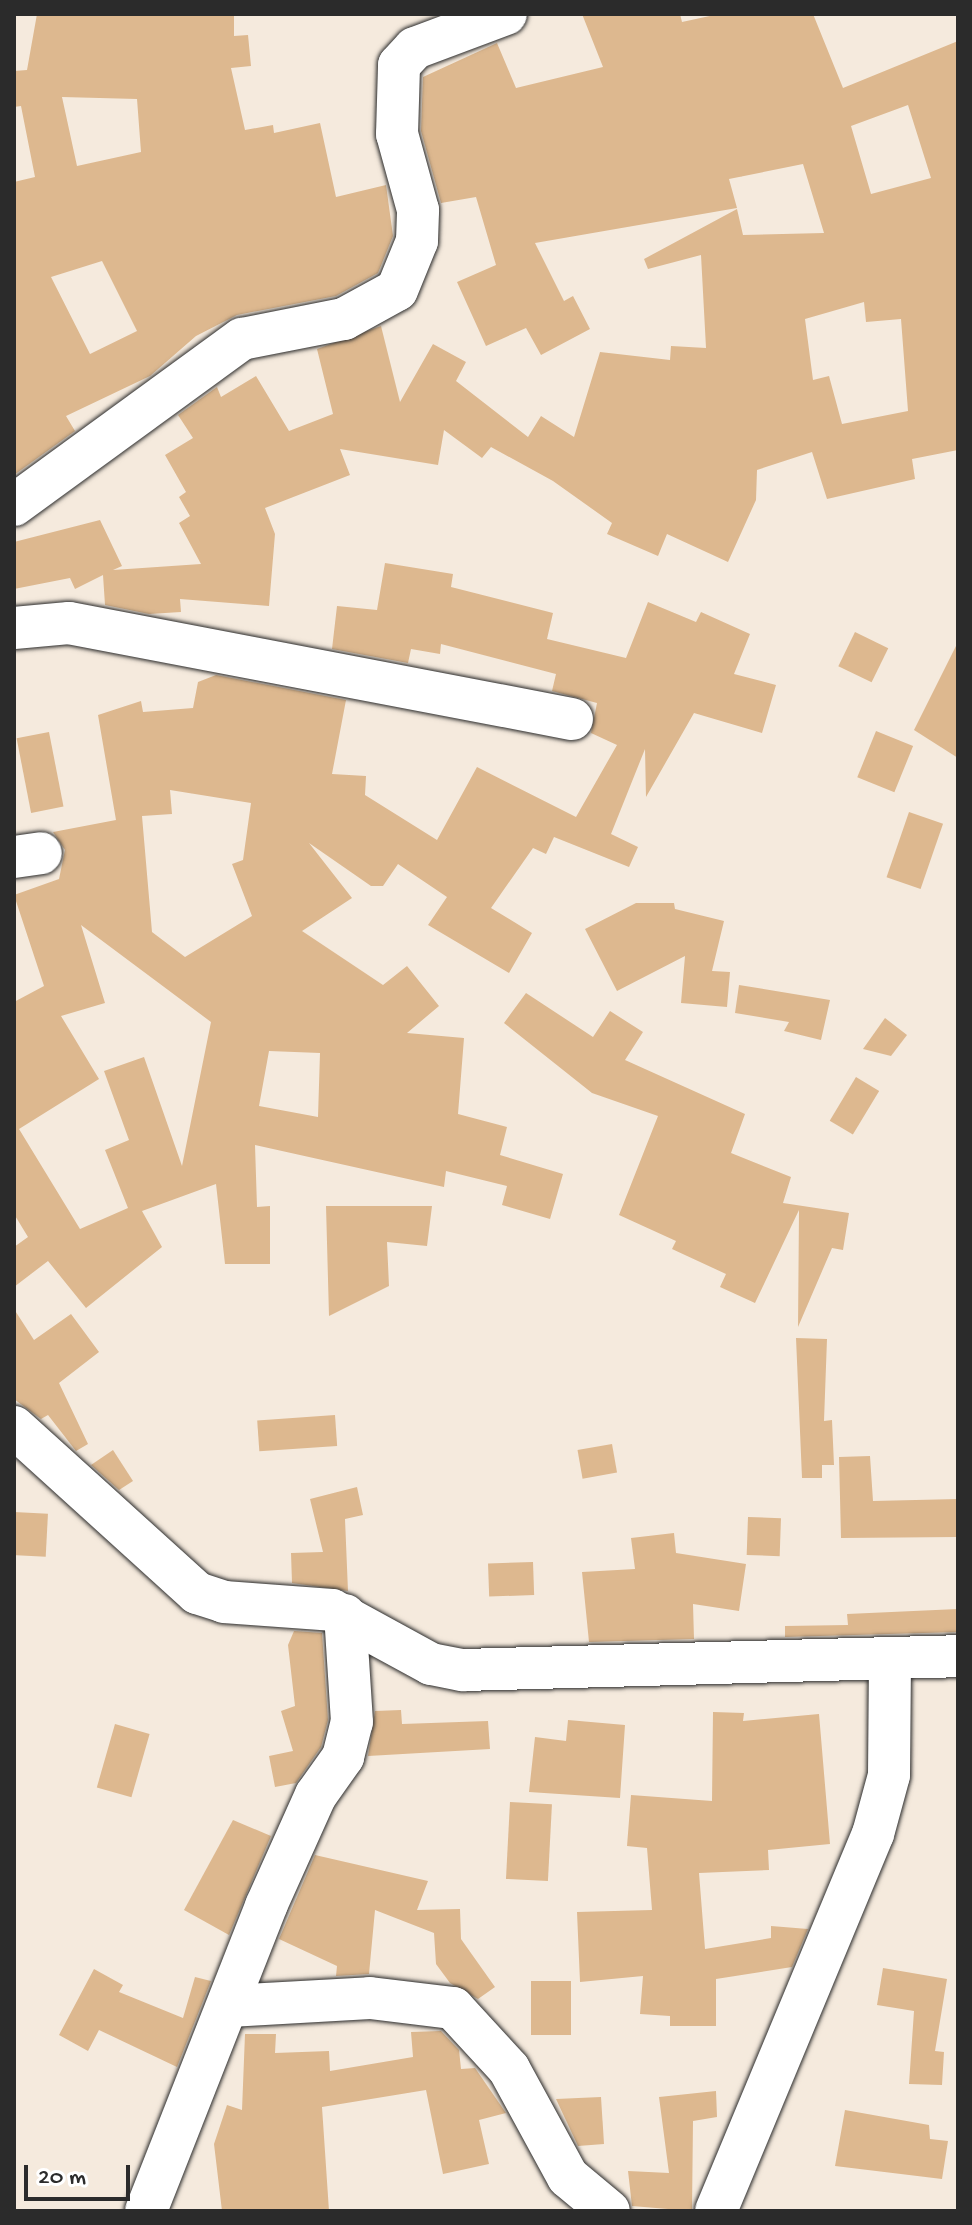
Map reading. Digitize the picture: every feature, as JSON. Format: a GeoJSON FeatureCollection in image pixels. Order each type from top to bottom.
{"type":"FeatureCollection","features":[{"type":"Feature","properties":{"kind":"street"},"geometry":{"type":"LineString","coordinates":[[14,505],[242,339],[344,319],[397,290],[417,241],[418,210],[397,134],[399,65],[415,48],[506,14]]}},
{"type":"Feature","properties":{"kind":"street"},"geometry":{"type":"LineString","coordinates":[[14,628],[69,623],[572,719]]}},
{"type":"Feature","properties":{"kind":"street"},"geometry":{"type":"LineString","coordinates":[[14,1427],[197,1593],[345,1615],[401,1654],[463,1670],[958,1656]]}},
{"type":"Feature","properties":{"kind":"street"},"geometry":{"type":"LineString","coordinates":[[146,2211],[295,1839],[348,1742],[345,1615]]}},
{"type":"Feature","properties":{"kind":"street"},"geometry":{"type":"LineString","coordinates":[[716,2211],[873,1834],[889,1775],[890,1658]]}},
{"type":"Feature","properties":{"kind":"street"},"geometry":{"type":"LineString","coordinates":[[229,2006],[370,1998],[453,2008],[509,2069],[568,2177],[609,2211]]}},
{"type":"Feature","properties":{"kind":"building"},"geometry":{"type":"Polygon","coordinates":[[[37,14],[234,14],[234,36],[248,35],[251,66],[231,68],[245,130],[273,125],[274,133],[320,123],[336,197],[386,185],[393,236],[378,273],[336,296],[237,315],[196,336],[150,376],[66,416],[75,431],[14,475],[14,182],[35,177],[21,106],[14,107],[14,71],[27,70],[37,14]],[[62,97],[77,166],[141,152],[137,99],[62,97]],[[102,261],[51,277],[90,354],[137,331],[102,261]]]}},
{"type":"Feature","properties":{"kind":"building"},"geometry":{"type":"Polygon","coordinates":[[[582,14],[680,14],[682,22],[719,14],[813,14],[843,88],[958,41],[958,450],[912,459],[915,479],[827,499],[812,452],[757,470],[756,500],[728,562],[667,534],[658,556],[607,534],[612,523],[553,481],[491,447],[482,458],[444,430],[438,465],[340,449],[350,475],[265,508],[275,534],[269,606],[180,599],[181,612],[149,614],[105,605],[103,575],[75,589],[70,578],[14,589],[14,542],[100,520],[122,566],[113,570],[201,564],[179,523],[190,516],[179,497],[186,492],[165,455],[193,438],[178,415],[217,387],[221,397],[256,376],[289,431],[333,414],[317,349],[381,326],[400,402],[433,344],[466,362],[456,381],[528,437],[541,416],[574,437],[600,352],[670,360],[671,346],[706,348],[701,255],[648,269],[644,259],[737,209],[743,235],[824,233],[803,164],[729,179],[737,208],[535,243],[564,301],[573,296],[590,329],[541,355],[526,328],[486,346],[457,282],[496,265],[476,197],[441,203],[421,131],[423,77],[497,43],[516,88],[603,67],[582,14]],[[908,105],[851,126],[871,194],[931,178],[908,105]],[[864,302],[805,319],[813,380],[829,376],[842,424],[908,411],[901,319],[866,322],[864,302]]]}},
{"type":"Feature","properties":{"kind":"building"},"geometry":{"type":"Polygon","coordinates":[[[385,563],[453,574],[451,587],[553,613],[547,639],[626,658],[648,602],[696,622],[701,612],[750,634],[734,674],[776,685],[762,733],[694,713],[646,797],[645,749],[611,834],[638,847],[629,867],[554,837],[546,854],[533,848],[491,908],[532,933],[509,973],[428,925],[447,897],[398,864],[383,886],[371,886],[309,843],[352,898],[302,931],[383,985],[407,966],[439,1006],[407,1033],[464,1038],[458,1114],[507,1127],[500,1155],[563,1174],[550,1219],[502,1205],[507,1186],[446,1171],[444,1187],[255,1145],[257,1207],[270,1206],[270,1264],[225,1264],[216,1184],[142,1211],[162,1247],[86,1308],[48,1261],[14,1287],[14,1247],[28,1237],[14,1214],[14,1002],[44,986],[14,895],[59,879],[65,850],[53,832],[116,820],[98,715],[141,701],[143,712],[193,708],[198,682],[216,675],[346,700],[332,774],[366,776],[365,795],[437,840],[477,767],[576,817],[617,745],[591,733],[597,703],[552,691],[556,674],[441,644],[440,654],[411,649],[408,663],[332,649],[337,606],[377,610],[385,563]],[[170,790],[172,814],[142,816],[152,932],[185,957],[252,916],[232,864],[243,860],[251,803],[170,790]],[[81,925],[105,1003],[61,1016],[99,1079],[19,1129],[80,1229],[128,1208],[105,1150],[129,1140],[104,1071],[144,1057],[182,1166],[211,1022],[81,925]],[[269,1051],[259,1106],[318,1117],[320,1053],[269,1051]]]}},
{"type":"Feature","properties":{"kind":"building"},"geometry":{"type":"Polygon","coordinates":[[[855,632],[888,648],[872,682],[838,666],[855,632]]]}},
{"type":"Feature","properties":{"kind":"building"},"geometry":{"type":"Polygon","coordinates":[[[958,642],[958,758],[914,730],[958,642]]]}},
{"type":"Feature","properties":{"kind":"building"},"geometry":{"type":"Polygon","coordinates":[[[876,731],[913,746],[894,792],[857,777],[876,731]]]}},
{"type":"Feature","properties":{"kind":"building"},"geometry":{"type":"Polygon","coordinates":[[[49,732],[64,807],[31,813],[17,738],[49,732]]]}},
{"type":"Feature","properties":{"kind":"building"},"geometry":{"type":"Polygon","coordinates":[[[909,812],[943,824],[921,889],[887,877],[909,812]]]}},
{"type":"Feature","properties":{"kind":"building"},"geometry":{"type":"Polygon","coordinates":[[[636,903],[674,903],[675,909],[724,921],[712,971],[730,972],[727,1007],[681,1003],[685,956],[617,991],[585,929],[636,903]]]}},
{"type":"Feature","properties":{"kind":"building"},"geometry":{"type":"Polygon","coordinates":[[[739,985],[830,1000],[821,1040],[784,1031],[789,1022],[735,1013],[739,985]]]}},
{"type":"Feature","properties":{"kind":"building"},"geometry":{"type":"Polygon","coordinates":[[[526,993],[593,1037],[610,1011],[643,1032],[625,1060],[745,1114],[731,1153],[791,1177],[783,1203],[849,1213],[843,1250],[832,1248],[798,1327],[799,1210],[755,1303],[720,1287],[726,1274],[672,1249],[676,1241],[619,1215],[658,1116],[592,1093],[504,1023],[526,993]]]}},
{"type":"Feature","properties":{"kind":"building"},"geometry":{"type":"Polygon","coordinates":[[[885,1018],[907,1035],[891,1056],[863,1049],[885,1018]]]}},
{"type":"Feature","properties":{"kind":"building"},"geometry":{"type":"Polygon","coordinates":[[[856,1077],[879,1091],[853,1135],[830,1121],[856,1077]]]}},
{"type":"Feature","properties":{"kind":"building"},"geometry":{"type":"Polygon","coordinates":[[[326,1206],[432,1206],[427,1246],[387,1242],[389,1286],[329,1316],[326,1206]]]}},
{"type":"Feature","properties":{"kind":"building"},"geometry":{"type":"Polygon","coordinates":[[[14,1309],[34,1340],[71,1314],[99,1352],[59,1383],[88,1444],[76,1451],[48,1415],[41,1419],[14,1399],[14,1309]]]}},
{"type":"Feature","properties":{"kind":"building"},"geometry":{"type":"Polygon","coordinates":[[[796,1338],[827,1339],[824,1421],[832,1420],[834,1465],[822,1465],[822,1478],[802,1478],[796,1338]]]}},
{"type":"Feature","properties":{"kind":"building"},"geometry":{"type":"Polygon","coordinates":[[[335,1415],[337,1446],[259,1451],[257,1420],[335,1415]]]}},
{"type":"Feature","properties":{"kind":"building"},"geometry":{"type":"Polygon","coordinates":[[[612,1444],[617,1473],[583,1479],[578,1450],[612,1444]]]}},
{"type":"Feature","properties":{"kind":"building"},"geometry":{"type":"Polygon","coordinates":[[[113,1450],[133,1481],[119,1490],[91,1465],[113,1450]]]}},
{"type":"Feature","properties":{"kind":"building"},"geometry":{"type":"Polygon","coordinates":[[[870,1456],[873,1501],[958,1499],[958,1537],[841,1538],[839,1457],[870,1456]]]}},
{"type":"Feature","properties":{"kind":"building"},"geometry":{"type":"Polygon","coordinates":[[[357,1487],[363,1515],[345,1519],[348,1591],[292,1583],[291,1553],[323,1552],[310,1499],[357,1487]]]}},
{"type":"Feature","properties":{"kind":"building"},"geometry":{"type":"Polygon","coordinates":[[[14,1512],[48,1514],[46,1557],[14,1555],[14,1512]]]}},
{"type":"Feature","properties":{"kind":"building"},"geometry":{"type":"Polygon","coordinates":[[[748,1517],[781,1518],[780,1556],[747,1555],[748,1517]]]}},
{"type":"Feature","properties":{"kind":"building"},"geometry":{"type":"Polygon","coordinates":[[[674,1533],[676,1553],[746,1564],[739,1611],[693,1604],[694,1639],[589,1642],[582,1572],[635,1569],[631,1538],[674,1533]]]}},
{"type":"Feature","properties":{"kind":"building"},"geometry":{"type":"Polygon","coordinates":[[[533,1562],[534,1595],[489,1597],[488,1564],[533,1562]]]}},
{"type":"Feature","properties":{"kind":"building"},"geometry":{"type":"Polygon","coordinates":[[[958,1609],[958,1632],[785,1637],[785,1626],[848,1625],[847,1614],[958,1609]]]}},
{"type":"Feature","properties":{"kind":"building"},"geometry":{"type":"Polygon","coordinates":[[[294,1631],[322,1633],[328,1720],[321,1747],[296,1783],[275,1787],[269,1756],[293,1751],[281,1711],[295,1706],[288,1645],[294,1631]]]}},
{"type":"Feature","properties":{"kind":"building"},"geometry":{"type":"Polygon","coordinates":[[[401,1710],[402,1724],[488,1721],[490,1749],[368,1756],[375,1711],[401,1710]]]}},
{"type":"Feature","properties":{"kind":"building"},"geometry":{"type":"Polygon","coordinates":[[[713,1712],[744,1713],[743,1721],[819,1714],[830,1844],[768,1850],[769,1870],[699,1873],[705,1949],[771,1938],[771,1926],[808,1929],[792,1967],[716,1979],[716,2026],[670,2026],[670,2016],[640,2014],[643,1976],[580,1982],[577,1912],[652,1910],[647,1848],[627,1846],[631,1795],[712,1801],[713,1712]]]}},
{"type":"Feature","properties":{"kind":"building"},"geometry":{"type":"Polygon","coordinates":[[[568,1720],[625,1725],[620,1798],[529,1792],[535,1737],[566,1741],[568,1720]]]}},
{"type":"Feature","properties":{"kind":"building"},"geometry":{"type":"Polygon","coordinates":[[[115,1724],[150,1734],[131,1797],[97,1787],[115,1724]]]}},
{"type":"Feature","properties":{"kind":"building"},"geometry":{"type":"Polygon","coordinates":[[[510,1802],[552,1804],[548,1881],[506,1879],[510,1802]]]}},
{"type":"Feature","properties":{"kind":"building"},"geometry":{"type":"Polygon","coordinates":[[[233,1820],[271,1836],[229,1935],[184,1910],[233,1820]]]}},
{"type":"Feature","properties":{"kind":"building"},"geometry":{"type":"Polygon","coordinates":[[[315,1855],[428,1881],[417,1910],[460,1909],[461,1939],[495,1987],[478,1999],[450,1983],[436,1964],[434,1933],[375,1910],[369,1974],[336,1976],[337,1966],[279,1939],[315,1855]]]}},
{"type":"Feature","properties":{"kind":"building"},"geometry":{"type":"Polygon","coordinates":[[[883,1968],[947,1979],[935,2051],[944,2052],[942,2085],[909,2084],[914,2011],[877,2005],[883,1968]]]}},
{"type":"Feature","properties":{"kind":"building"},"geometry":{"type":"Polygon","coordinates":[[[94,1969],[123,1985],[119,1992],[183,2018],[195,1977],[211,1981],[177,2067],[99,2030],[88,2051],[59,2035],[94,1969]]]}},
{"type":"Feature","properties":{"kind":"building"},"geometry":{"type":"Polygon","coordinates":[[[531,1981],[571,1981],[571,2035],[531,2035],[531,1981]]]}},
{"type":"Feature","properties":{"kind":"building"},"geometry":{"type":"Polygon","coordinates":[[[441,2031],[459,2050],[461,2069],[475,2068],[506,2113],[479,2120],[489,2164],[443,2174],[426,2090],[322,2107],[329,2211],[222,2211],[214,2144],[227,2105],[242,2110],[245,2034],[276,2034],[275,2053],[329,2051],[330,2071],[413,2057],[411,2032],[441,2031]]]}},
{"type":"Feature","properties":{"kind":"building"},"geometry":{"type":"Polygon","coordinates":[[[716,2091],[717,2117],[693,2121],[692,2211],[632,2206],[628,2171],[669,2173],[659,2097],[716,2091]]]}},
{"type":"Feature","properties":{"kind":"building"},"geometry":{"type":"Polygon","coordinates":[[[601,2097],[604,2144],[578,2146],[556,2099],[601,2097]]]}},
{"type":"Feature","properties":{"kind":"building"},"geometry":{"type":"Polygon","coordinates":[[[845,2110],[929,2125],[930,2139],[948,2141],[942,2179],[835,2166],[845,2110]]]}}]}
